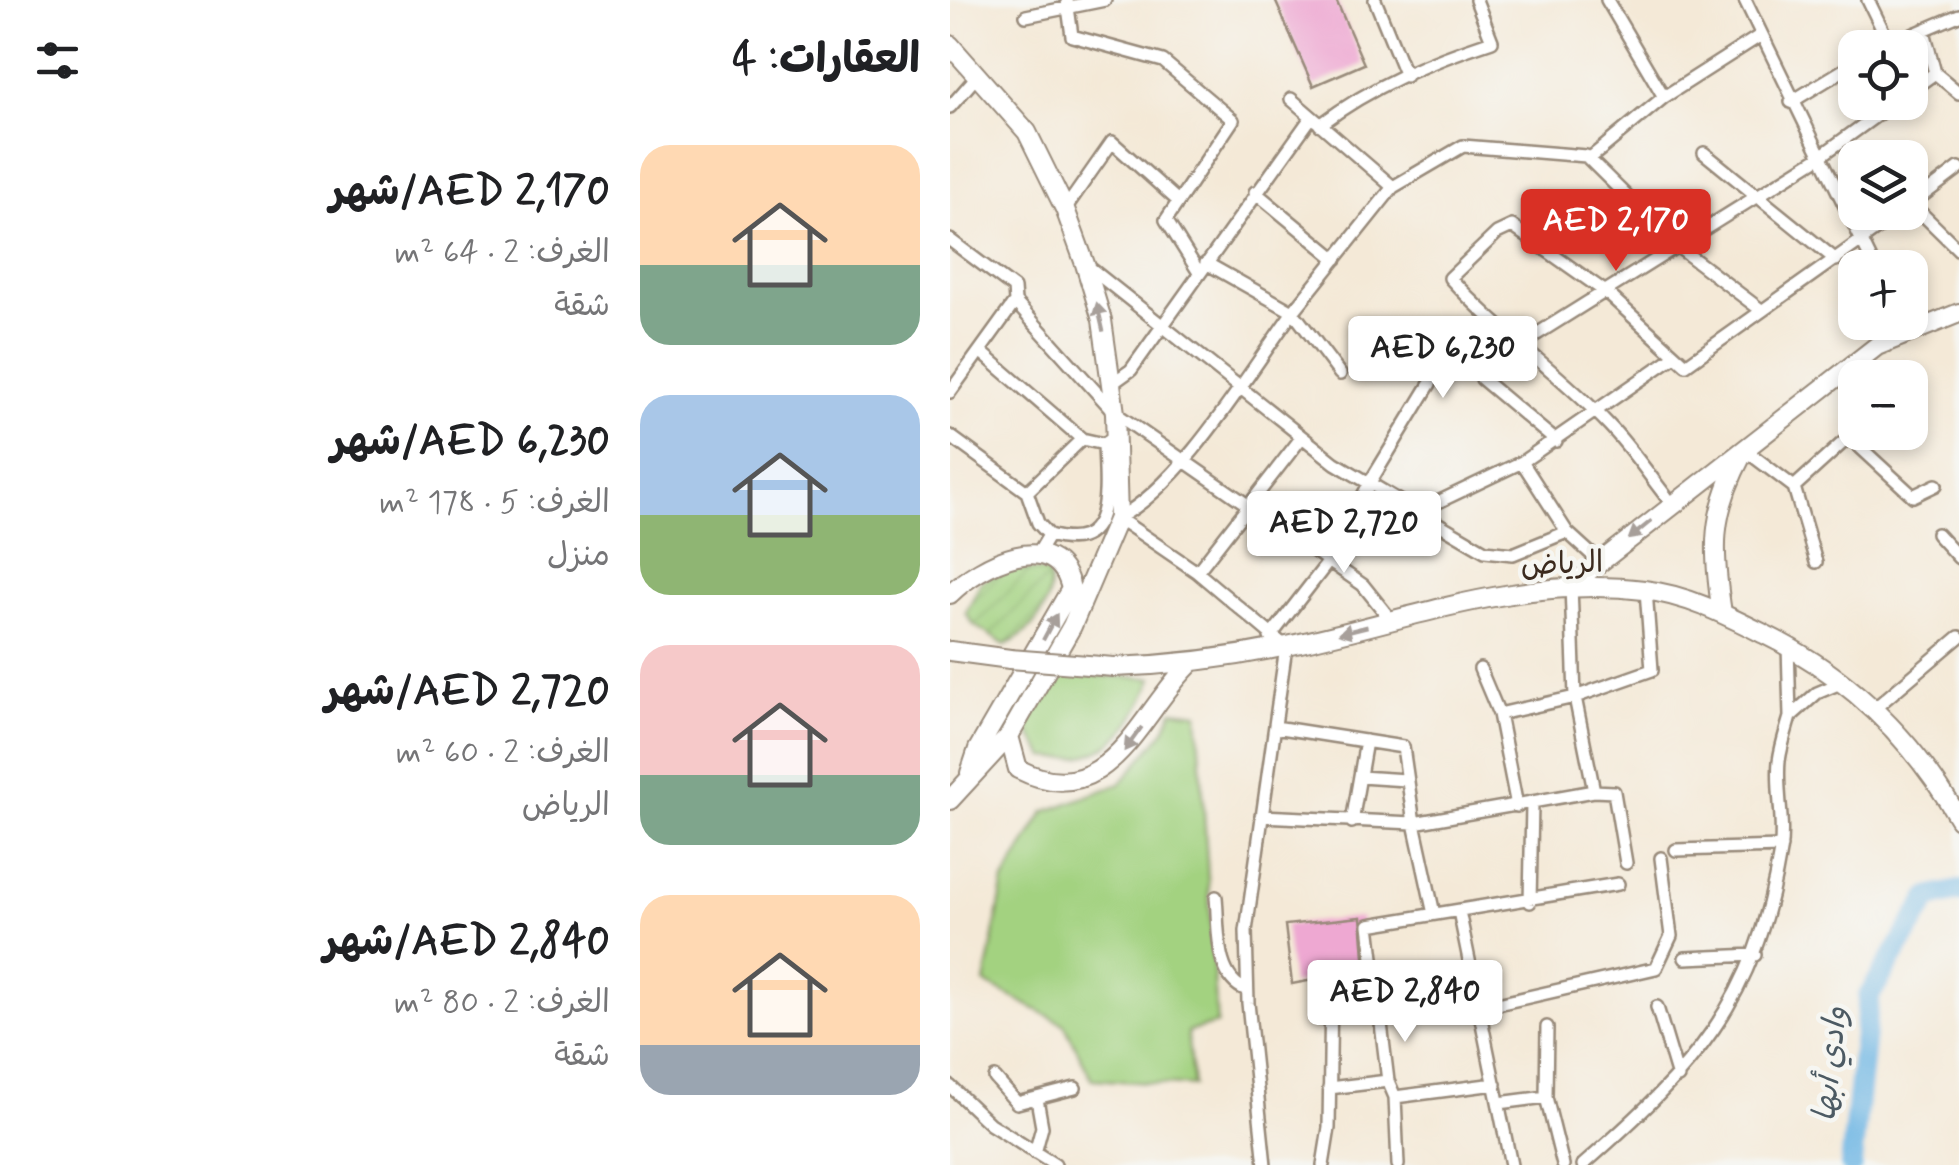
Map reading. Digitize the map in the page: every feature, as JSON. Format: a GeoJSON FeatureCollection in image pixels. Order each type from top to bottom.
{"type":"FeatureCollection","features":[{"type":"Feature","properties":{"kind":"street"},"geometry":{"type":"LineString","coordinates":[[1026,16],[1068,4],[1104,0]]}},
{"type":"Feature","properties":{"kind":"street"},"geometry":{"type":"LineString","coordinates":[[1374,0],[1406,76]]}},
{"type":"Feature","properties":{"kind":"street"},"geometry":{"type":"LineString","coordinates":[[1110,385],[1131,370],[1255,192],[1315,122],[1428,62],[1492,41],[1476,0]]}},
{"type":"Feature","properties":{"kind":"street"},"geometry":{"type":"LineString","coordinates":[[1607,0],[1664,96]]}},
{"type":"Feature","properties":{"kind":"street"},"geometry":{"type":"LineString","coordinates":[[1745,0],[1864,250]]}},
{"type":"Feature","properties":{"kind":"street"},"geometry":{"type":"LineString","coordinates":[[1868,0],[1879,30]]}},
{"type":"Feature","properties":{"kind":"street"},"geometry":{"type":"LineString","coordinates":[[1068,4],[1072,36],[1162,62],[1232,120],[1166,220],[1202,267],[1292,312],[1340,374]]}},
{"type":"Feature","properties":{"kind":"street"},"geometry":{"type":"LineString","coordinates":[[1926,30],[1959,16]]}},
{"type":"Feature","properties":{"kind":"street"},"geometry":{"type":"LineString","coordinates":[[1589,159],[1664,96],[1761,36]]}},
{"type":"Feature","properties":{"kind":"street"},"geometry":{"type":"LineString","coordinates":[[950,45],[1028,132],[1065,209],[1085,264],[1102,320],[1114,413],[1105,511],[1092,532],[1070,541],[1050,535],[1038,524],[1028,492],[950,436]]}},
{"type":"Feature","properties":{"kind":"street"},"geometry":{"type":"LineString","coordinates":[[1928,45],[1936,73],[1959,93]]}},
{"type":"Feature","properties":{"kind":"street"},"geometry":{"type":"LineString","coordinates":[[1791,102],[1838,73]]}},
{"type":"Feature","properties":{"kind":"street"},"geometry":{"type":"LineString","coordinates":[[1928,79],[1936,73]]}},
{"type":"Feature","properties":{"kind":"street"},"geometry":{"type":"LineString","coordinates":[[950,107],[978,76]]}},
{"type":"Feature","properties":{"kind":"street"},"geometry":{"type":"LineString","coordinates":[[1291,99],[1393,187]]}},
{"type":"Feature","properties":{"kind":"street"},"geometry":{"type":"LineString","coordinates":[[1556,441],[1482,380],[1521,344],[1608,293],[1870,120]]}},
{"type":"Feature","properties":{"kind":"street"},"geometry":{"type":"LineString","coordinates":[[1065,209],[1112,142],[1178,201]]}},
{"type":"Feature","properties":{"kind":"street"},"geometry":{"type":"LineString","coordinates":[[1118,518],[1141,506],[1185,459],[1292,312],[1393,187],[1463,146],[1511,147],[1589,159],[1678,247],[1761,310]]}},
{"type":"Feature","properties":{"kind":"street"},"geometry":{"type":"LineString","coordinates":[[1704,152],[1836,260]]}},
{"type":"Feature","properties":{"kind":"street"},"geometry":{"type":"LineString","coordinates":[[1928,192],[1959,168]]}},
{"type":"Feature","properties":{"kind":"street"},"geometry":{"type":"LineString","coordinates":[[1255,192],[1336,259]]}},
{"type":"Feature","properties":{"kind":"street"},"geometry":{"type":"LineString","coordinates":[[1928,221],[1959,250]]}},
{"type":"Feature","properties":{"kind":"street"},"geometry":{"type":"LineString","coordinates":[[1672,504],[1595,412],[1482,314],[1450,278],[1497,233],[1512,226],[1608,293],[1686,365],[1878,230]]}},
{"type":"Feature","properties":{"kind":"street"},"geometry":{"type":"LineString","coordinates":[[950,240],[1014,288],[1015,302],[1114,413],[1330,561],[1362,585],[1391,620]]}},
{"type":"Feature","properties":{"kind":"street"},"geometry":{"type":"LineString","coordinates":[[1085,264],[1302,437],[1369,484],[1418,512],[1498,555],[1567,532]]}},
{"type":"Feature","properties":{"kind":"street"},"geometry":{"type":"LineString","coordinates":[[950,392],[1015,302]]}},
{"type":"Feature","properties":{"kind":"street"},"geometry":{"type":"LineString","coordinates":[[1928,317],[1959,313]]}},
{"type":"Feature","properties":{"kind":"street"},"geometry":{"type":"LineString","coordinates":[[1265,1165],[1246,932],[1275,727],[1278,642],[1330,561],[1369,484],[1442,364],[1407,327]]}},
{"type":"Feature","properties":{"kind":"street"},"geometry":{"type":"LineString","coordinates":[[1594,791],[1575,697],[1571,585],[1886,340]]}},
{"type":"Feature","properties":{"kind":"street"},"geometry":{"type":"LineString","coordinates":[[980,351],[1082,439],[1110,441]]}},
{"type":"Feature","properties":{"kind":"street"},"geometry":{"type":"LineString","coordinates":[[1418,512],[1522,462],[1675,356]]}},
{"type":"Feature","properties":{"kind":"street"},"geometry":{"type":"LineString","coordinates":[[1197,572],[1302,437]]}},
{"type":"Feature","properties":{"kind":"street"},"geometry":{"type":"LineString","coordinates":[[1794,487],[1850,437],[1913,496],[1936,485]]}},
{"type":"Feature","properties":{"kind":"street"},"geometry":{"type":"LineString","coordinates":[[1028,492],[1082,439]]}},
{"type":"Feature","properties":{"kind":"street"},"geometry":{"type":"LineString","coordinates":[[950,800],[1009,736],[1072,626],[1118,518],[1110,441]]}},
{"type":"Feature","properties":{"kind":"street"},"geometry":{"type":"LineString","coordinates":[[1745,450],[1794,487],[1816,562]]}},
{"type":"Feature","properties":{"kind":"street"},"geometry":{"type":"LineString","coordinates":[[1722,613],[1714,526],[1722,493],[1745,450]]}},
{"type":"Feature","properties":{"kind":"street"},"geometry":{"type":"LineString","coordinates":[[1522,462],[1567,532],[1601,562]]}},
{"type":"Feature","properties":{"kind":"street"},"geometry":{"type":"LineString","coordinates":[[1118,518],[1197,572],[1278,642]]}},
{"type":"Feature","properties":{"kind":"street"},"geometry":{"type":"LineString","coordinates":[[1937,534],[1959,558]]}},
{"type":"Feature","properties":{"kind":"street"},"geometry":{"type":"LineString","coordinates":[[1038,554],[1050,535]]}},
{"type":"Feature","properties":{"kind":"street"},"geometry":{"type":"LineString","coordinates":[[950,594],[984,566],[1008,557],[1038,554],[1057,562],[1068,574],[1070,588],[1018,686],[978,748],[970,774]]}},
{"type":"Feature","properties":{"kind":"street","name":"الرياض"},"geometry":{"type":"LineString","coordinates":[[950,651],[1114,668],[1192,662],[1517,590],[1571,585],[1646,590],[1722,613],[1788,645],[1843,682],[1876,708],[1959,819]]}},
{"type":"Feature","properties":{"kind":"street"},"geometry":{"type":"LineString","coordinates":[[1499,714],[1575,697],[1652,670],[1646,590]]}},
{"type":"Feature","properties":{"kind":"street"},"geometry":{"type":"LineString","coordinates":[[1876,708],[1959,637]]}},
{"type":"Feature","properties":{"kind":"street"},"geometry":{"type":"LineString","coordinates":[[1583,1165],[1678,1077],[1707,1043],[1755,955],[1782,847],[1779,762],[1790,717],[1788,645]]}},
{"type":"Feature","properties":{"kind":"street"},"geometry":{"type":"LineString","coordinates":[[1009,736],[1018,769],[1039,780],[1083,776],[1124,752],[1176,677],[1192,662]]}},
{"type":"Feature","properties":{"kind":"street"},"geometry":{"type":"LineString","coordinates":[[1480,669],[1499,714],[1517,806]]}},
{"type":"Feature","properties":{"kind":"street"},"geometry":{"type":"LineString","coordinates":[[1790,717],[1817,694],[1843,682]]}},
{"type":"Feature","properties":{"kind":"street"},"geometry":{"type":"LineString","coordinates":[[1275,727],[1403,747],[1406,780],[1434,914]]}},
{"type":"Feature","properties":{"kind":"street"},"geometry":{"type":"LineString","coordinates":[[1352,822],[1366,741]]}},
{"type":"Feature","properties":{"kind":"street"},"geometry":{"type":"LineString","coordinates":[[1360,777],[1406,780]]}},
{"type":"Feature","properties":{"kind":"street"},"geometry":{"type":"LineString","coordinates":[[1261,816],[1414,823],[1594,791],[1614,792],[1626,863]]}},
{"type":"Feature","properties":{"kind":"street"},"geometry":{"type":"LineString","coordinates":[[1530,902],[1532,804]]}},
{"type":"Feature","properties":{"kind":"street"},"geometry":{"type":"LineString","coordinates":[[1676,850],[1782,847]]}},
{"type":"Feature","properties":{"kind":"street"},"geometry":{"type":"LineString","coordinates":[[1480,1008],[1656,968],[1671,936],[1661,858]]}},
{"type":"Feature","properties":{"kind":"street"},"geometry":{"type":"LineString","coordinates":[[1398,1165],[1395,1097],[1388,1081],[1382,1015],[1372,978],[1369,925],[1530,902],[1618,884]]}},
{"type":"Feature","properties":{"kind":"street"},"geometry":{"type":"LineString","coordinates":[[1216,897],[1225,970],[1236,986],[1248,990]]}},
{"type":"Feature","properties":{"kind":"street"},"geometry":{"type":"LineString","coordinates":[[1459,911],[1511,1165]]}},
{"type":"Feature","properties":{"kind":"street"},"geometry":{"type":"LineString","coordinates":[[1685,958],[1755,955]]}},
{"type":"Feature","properties":{"kind":"street"},"geometry":{"type":"LineString","coordinates":[[1323,1165],[1331,986],[1372,978]]}},
{"type":"Feature","properties":{"kind":"street"},"geometry":{"type":"LineString","coordinates":[[1657,1008],[1678,1077]]}},
{"type":"Feature","properties":{"kind":"street"},"geometry":{"type":"LineString","coordinates":[[1547,1027],[1546,1096],[1563,1165]]}},
{"type":"Feature","properties":{"kind":"street"},"geometry":{"type":"LineString","coordinates":[[995,1078],[1017,1104],[1075,1088]]}},
{"type":"Feature","properties":{"kind":"street"},"geometry":{"type":"LineString","coordinates":[[1329,1088],[1388,1081]]}},
{"type":"Feature","properties":{"kind":"street"},"geometry":{"type":"LineString","coordinates":[[1395,1097],[1495,1084]]}},
{"type":"Feature","properties":{"kind":"street"},"geometry":{"type":"LineString","coordinates":[[950,1086],[990,1124],[1055,1165]]}},
{"type":"Feature","properties":{"kind":"street"},"geometry":{"type":"LineString","coordinates":[[1499,1103],[1546,1096]]}},
{"type":"Feature","properties":{"kind":"street"},"geometry":{"type":"LineString","coordinates":[[1036,1152],[1042,1127],[1037,1100]]}},
{"type":"Feature","properties":{"kind":"green space"},"geometry":{"type":"Polygon","coordinates":[[[1007,567],[1049,573],[1050,585],[1045,607],[1033,625],[1005,645],[974,625],[966,613],[981,582],[1007,567]]]}},
{"type":"Feature","properties":{"kind":"green space"},"geometry":{"type":"Polygon","coordinates":[[[1055,674],[1153,678],[1136,714],[1114,740],[1085,756],[1045,757],[1025,725],[1055,674]]]}},
{"type":"Feature","properties":{"kind":"green space"},"geometry":{"type":"Polygon","coordinates":[[[1173,710],[1198,713],[1217,1024],[1187,1032],[1193,1086],[1092,1079],[1064,1024],[985,983],[1004,881],[1044,812],[1120,784],[1165,730],[1173,710]]]}},
{"type":"Feature","properties":{"kind":"building"},"geometry":{"type":"Polygon","coordinates":[[[1275,0],[1336,0],[1364,64],[1313,86],[1275,0]]]}},
{"type":"Feature","properties":{"kind":"building"},"geometry":{"type":"Polygon","coordinates":[[[1361,917],[1365,970],[1292,984],[1285,925],[1361,917]]]}},
{"type":"Feature","properties":{"kind":"waterway","name":"وادي أبها"},"geometry":{"type":"LineString","coordinates":[[1851,1165],[1869,996],[1929,898],[1959,891]]}}]}
